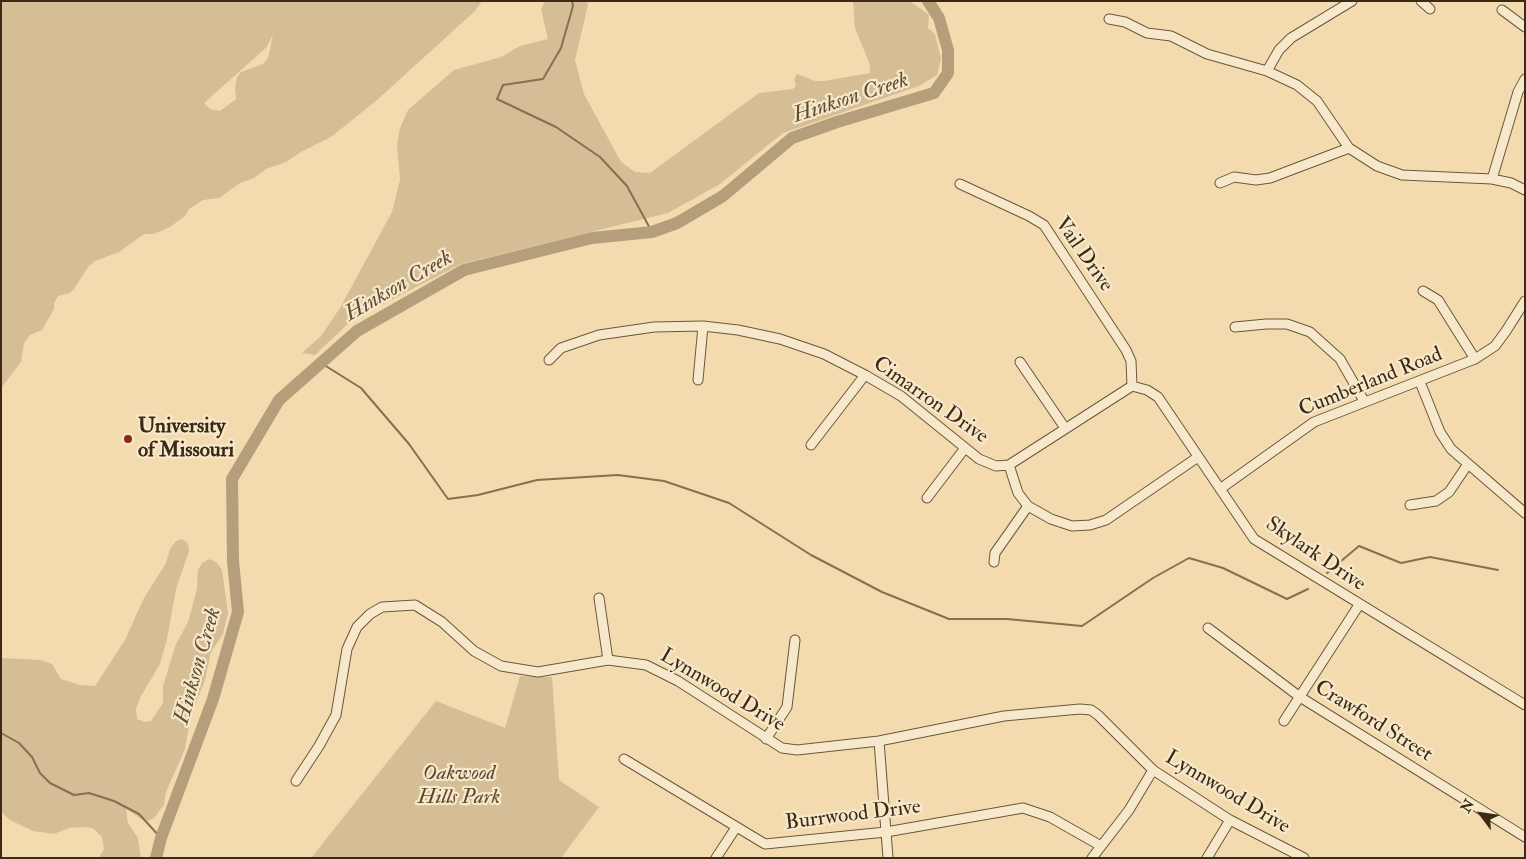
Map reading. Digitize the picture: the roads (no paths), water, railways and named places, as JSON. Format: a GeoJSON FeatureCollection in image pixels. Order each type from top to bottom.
{"type":"FeatureCollection","features":[{"type":"Feature","properties":{"kind":"street"},"geometry":{"type":"LineString","coordinates":[[1267,71],[1279,50],[1291,38],[1336,6],[1352,1]]}},
{"type":"Feature","properties":{"kind":"street"},"geometry":{"type":"LineString","coordinates":[[1421,1],[1430,9]]}},
{"type":"Feature","properties":{"kind":"street"},"geometry":{"type":"LineString","coordinates":[[1502,10],[1525,27]]}},
{"type":"Feature","properties":{"kind":"street"},"geometry":{"type":"LineString","coordinates":[[1108,19],[1125,22],[1147,33],[1171,36],[1207,54],[1267,71],[1297,85],[1317,101],[1350,148],[1377,166],[1402,174],[1492,179],[1510,183],[1525,190]]}},
{"type":"Feature","properties":{"kind":"street"},"geometry":{"type":"LineString","coordinates":[[1492,179],[1518,92],[1525,79]]}},
{"type":"Feature","properties":{"kind":"street"},"geometry":{"type":"LineString","coordinates":[[1220,183],[1234,177],[1256,180],[1270,178],[1350,148]]}},
{"type":"Feature","properties":{"kind":"street","name":"Vail Drive"},"geometry":{"type":"LineString","coordinates":[[960,184],[1030,216],[1044,225],[1126,350],[1131,361],[1132,386]]}},
{"type":"Feature","properties":{"kind":"street"},"geometry":{"type":"LineString","coordinates":[[1423,291],[1438,300],[1475,359]]}},
{"type":"Feature","properties":{"kind":"street","name":"Cumberland Road"},"geometry":{"type":"LineString","coordinates":[[1220,489],[1314,422],[1475,359],[1494,346],[1525,301]]}},
{"type":"Feature","properties":{"kind":"street"},"geometry":{"type":"LineString","coordinates":[[1236,327],[1287,324],[1310,332],[1340,359],[1364,402]]}},
{"type":"Feature","properties":{"kind":"street"},"geometry":{"type":"LineString","coordinates":[[698,380],[703,326]]}},
{"type":"Feature","properties":{"kind":"street","name":"Cimarron Drive"},"geometry":{"type":"LineString","coordinates":[[549,360],[561,348],[599,335],[654,327],[703,326],[738,330],[780,339],[824,354],[865,375],[900,396],[979,459],[996,466],[1009,465]]}},
{"type":"Feature","properties":{"kind":"street"},"geometry":{"type":"LineString","coordinates":[[1020,362],[1065,428]]}},
{"type":"Feature","properties":{"kind":"street"},"geometry":{"type":"LineString","coordinates":[[811,445],[865,375]]}},
{"type":"Feature","properties":{"kind":"street"},"geometry":{"type":"LineString","coordinates":[[1420,382],[1440,432],[1451,449],[1525,513]]}},
{"type":"Feature","properties":{"kind":"street"},"geometry":{"type":"LineString","coordinates":[[1132,386],[1009,465],[1018,493],[1028,506],[1051,519],[1072,526],[1090,525],[1106,520],[1198,457]]}},
{"type":"Feature","properties":{"kind":"street","name":"Skylark Drive"},"geometry":{"type":"LineString","coordinates":[[1132,386],[1148,390],[1158,397],[1254,539],[1525,705]]}},
{"type":"Feature","properties":{"kind":"street"},"geometry":{"type":"LineString","coordinates":[[927,498],[965,448]]}},
{"type":"Feature","properties":{"kind":"street"},"geometry":{"type":"LineString","coordinates":[[1410,505],[1436,501],[1449,492],[1468,464]]}},
{"type":"Feature","properties":{"kind":"street"},"geometry":{"type":"LineString","coordinates":[[994,562],[995,552],[1028,506]]}},
{"type":"Feature","properties":{"kind":"street"},"geometry":{"type":"LineString","coordinates":[[599,598],[608,660]]}},
{"type":"Feature","properties":{"kind":"street","name":"Lynnwood Drive"},"geometry":{"type":"LineString","coordinates":[[296,781],[319,746],[336,715],[347,650],[352,637],[364,620],[382,607],[414,605],[428,612],[474,651],[501,666],[538,672],[608,660],[646,665],[782,748],[798,750],[879,741],[1004,716],[1080,709],[1091,710],[1153,770],[1230,820],[1304,858]]}},
{"type":"Feature","properties":{"kind":"street"},"geometry":{"type":"LineString","coordinates":[[1284,721],[1359,605]]}},
{"type":"Feature","properties":{"kind":"street","name":"Crawford Street"},"geometry":{"type":"LineString","coordinates":[[1208,628],[1300,698],[1525,838]]}},
{"type":"Feature","properties":{"kind":"street"},"geometry":{"type":"LineString","coordinates":[[766,739],[787,707],[795,640]]}},
{"type":"Feature","properties":{"kind":"street"},"geometry":{"type":"LineString","coordinates":[[879,741],[888,858]]}},
{"type":"Feature","properties":{"kind":"street","name":"Burrwood Drive"},"geometry":{"type":"LineString","coordinates":[[624,759],[735,828],[765,844],[886,832],[1023,808],[1050,817],[1100,846]]}},
{"type":"Feature","properties":{"kind":"street"},"geometry":{"type":"LineString","coordinates":[[1092,858],[1129,810],[1153,770]]}},
{"type":"Feature","properties":{"kind":"street"},"geometry":{"type":"LineString","coordinates":[[1207,858],[1230,820]]}},
{"type":"Feature","properties":{"kind":"street"},"geometry":{"type":"LineString","coordinates":[[716,858],[735,828]]}},
{"type":"Feature","properties":{"kind":"waterway"},"geometry":{"type":"LineString","coordinates":[[572,1],[573,6],[561,48],[543,79],[503,85],[497,99],[556,127],[600,157],[627,186],[652,232]]}},
{"type":"Feature","properties":{"kind":"waterway","name":"Hinkson Creek"},"geometry":{"type":"LineString","coordinates":[[156,858],[161,838],[213,699],[238,612],[233,561],[232,479],[279,400],[357,331],[464,270],[592,238],[652,232],[677,223],[723,196],[792,138],[837,122],[934,93],[948,73],[948,50],[939,18],[928,1]]}},
{"type":"Feature","properties":{"kind":"waterway"},"geometry":{"type":"LineString","coordinates":[[321,363],[361,388],[409,444],[448,499],[478,495],[537,480],[618,475],[664,481],[729,503],[811,555],[882,592],[949,619],[1007,619],[1082,626],[1153,578],[1189,558],[1223,568],[1287,599],[1308,589]]}},
{"type":"Feature","properties":{"kind":"waterway"},"geometry":{"type":"LineString","coordinates":[[1327,573],[1359,546],[1401,563],[1430,557],[1498,570]]}},
{"type":"Feature","properties":{"kind":"waterway"},"geometry":{"type":"LineString","coordinates":[[1,733],[19,743],[32,757],[40,773],[50,783],[74,795],[89,793],[114,801],[139,814],[161,838]]}},
{"type":"Feature","properties":{"kind":"place","name":"University of Missouri"},"geometry":{"type":"Point","coordinates":[128,439]}},
{"type":"Feature","properties":{"kind":"park label","name":"Oakwood Hills Park"},"geometry":{"type":"Point","coordinates":[459,786]}}]}
